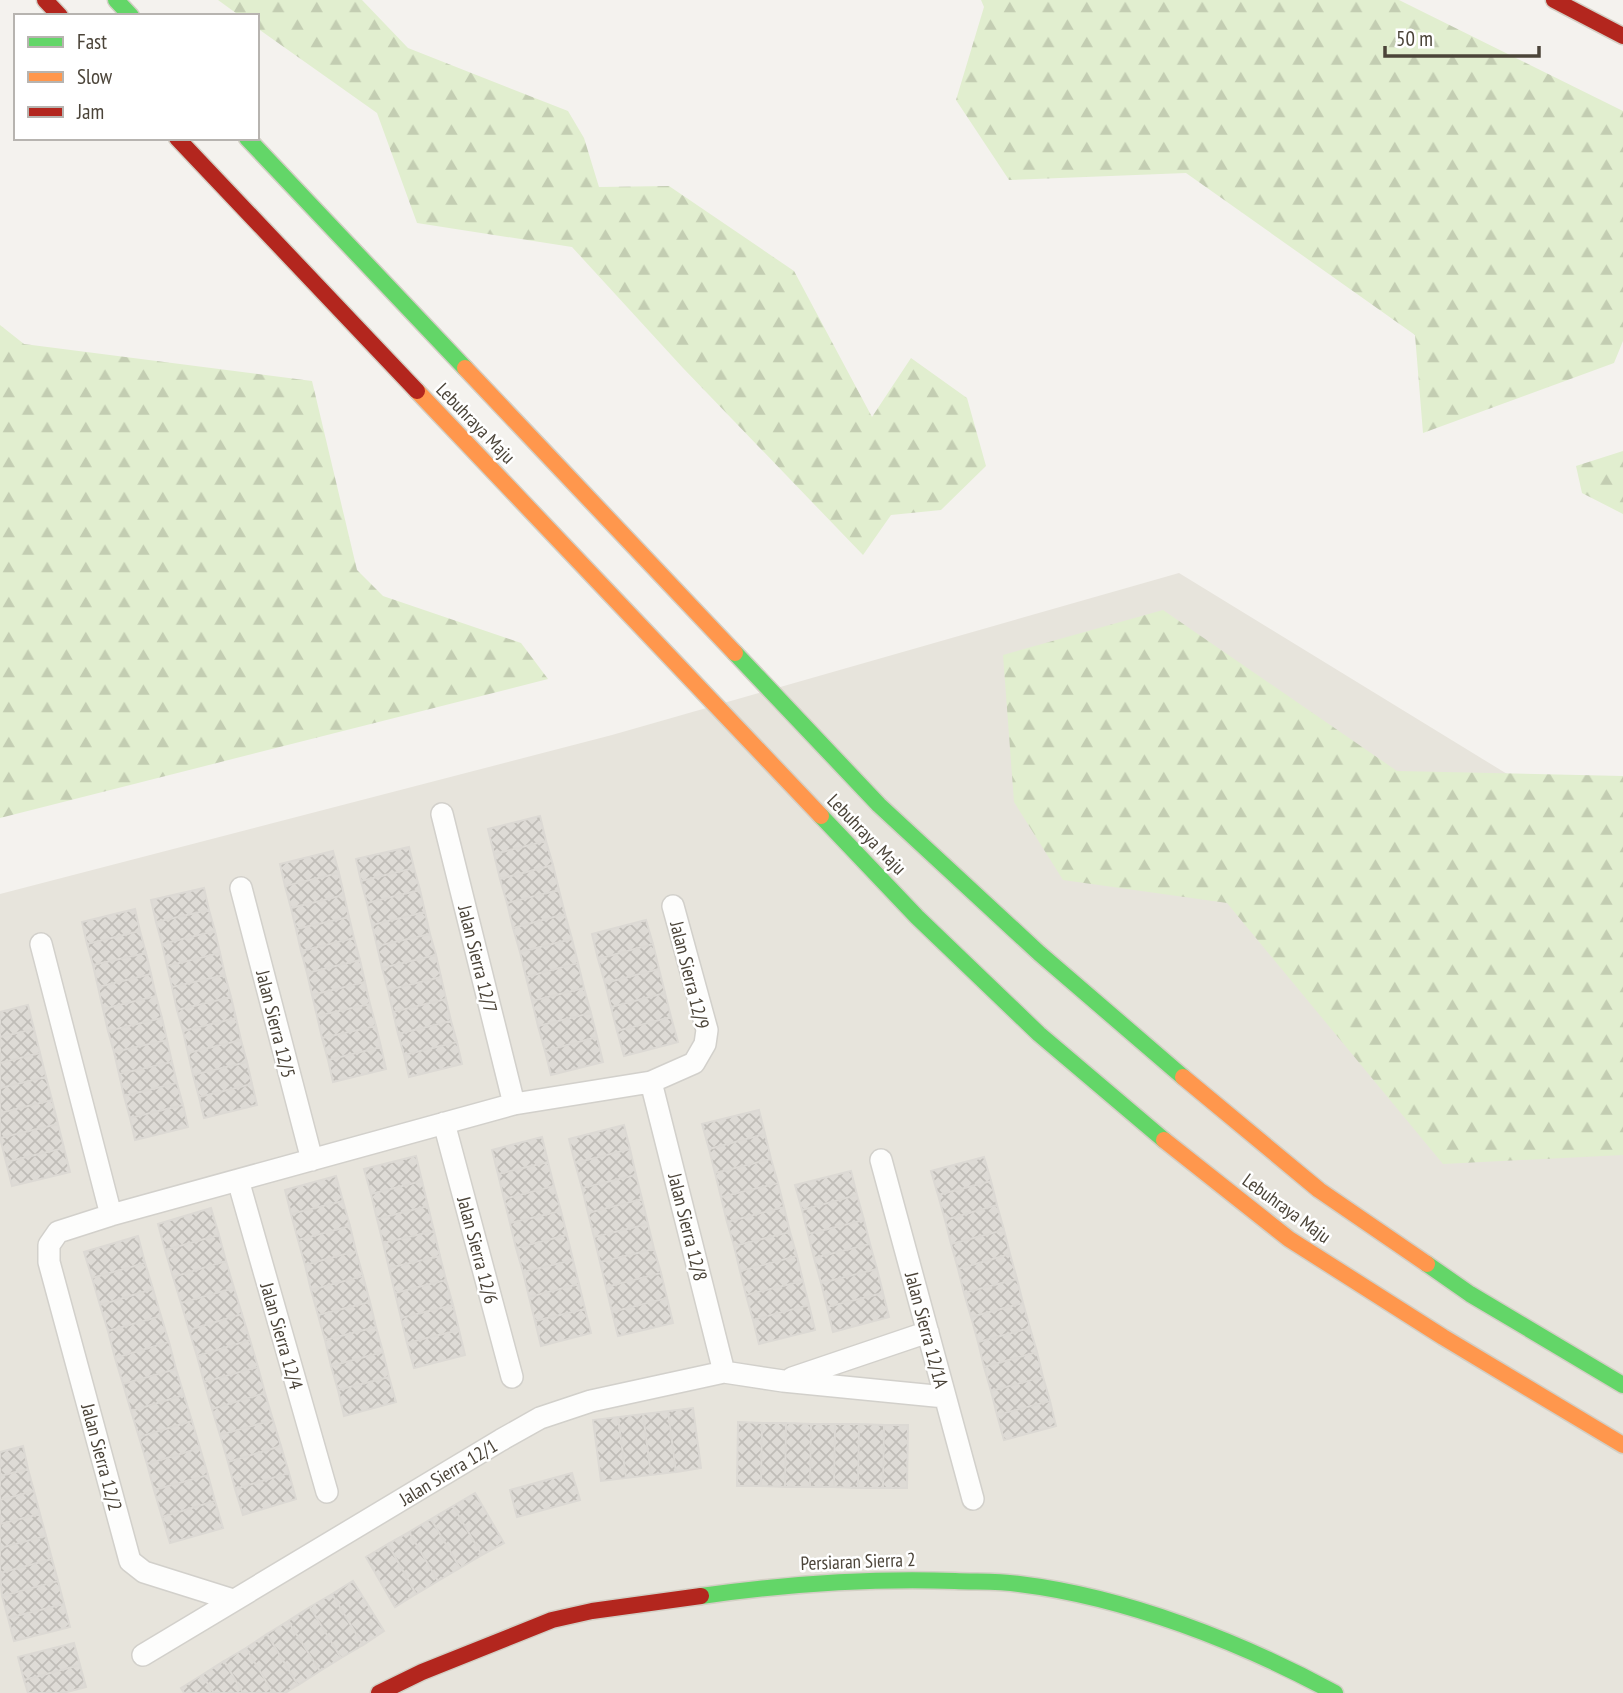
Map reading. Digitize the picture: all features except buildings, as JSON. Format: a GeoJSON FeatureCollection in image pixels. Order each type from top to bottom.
{"type":"FeatureCollection","features":[{"type":"Feature","properties":{"kind":"main road"},"geometry":{"type":"LineString","coordinates":[[45,0],[58,14]]}},
{"type":"Feature","properties":{"kind":"main road"},"geometry":{"type":"LineString","coordinates":[[116,0],[129,14]]}},
{"type":"Feature","properties":{"kind":"main road"},"geometry":{"type":"LineString","coordinates":[[1554,0],[1623,36]]}},
{"type":"Feature","properties":{"kind":"main road","name":"Lebuhraya Maju"},"geometry":{"type":"LineString","coordinates":[[179,140],[907,907],[1039,1034],[1169,1144],[1289,1239],[1443,1338],[1623,1445]]}},
{"type":"Feature","properties":{"kind":"main road","name":"Lebuhraya Maju"},"geometry":{"type":"LineString","coordinates":[[249,140],[879,805],[958,881],[1193,1086],[1319,1190],[1470,1294],[1623,1385]]}},
{"type":"Feature","properties":{"kind":"main road","name":"Persiaran Sierra 2"},"geometry":{"type":"LineString","coordinates":[[379,1693],[422,1672],[552,1620],[592,1611],[779,1585],[898,1579],[1019,1584],[1103,1601],[1202,1631],[1298,1673],[1335,1693]]}},
{"type":"Feature","properties":{"kind":"street","name":"Jalan Sierra 12/7"},"geometry":{"type":"LineString","coordinates":[[443,814],[514,1104]]}},
{"type":"Feature","properties":{"kind":"street","name":"Jalan Sierra 12/5"},"geometry":{"type":"LineString","coordinates":[[241,888],[312,1160]]}},
{"type":"Feature","properties":{"kind":"street","name":"Jalan Sierra 12/9"},"geometry":{"type":"LineString","coordinates":[[651,1082],[694,1063],[705,1044],[707,1030],[673,906]]}},
{"type":"Feature","properties":{"kind":"street"},"geometry":{"type":"LineString","coordinates":[[41,944],[111,1215],[514,1104],[651,1082]]}},
{"type":"Feature","properties":{"kind":"street","name":"Jalan Sierra 12/8"},"geometry":{"type":"LineString","coordinates":[[651,1082],[724,1372]]}},
{"type":"Feature","properties":{"kind":"street","name":"Jalan Sierra 12/6"},"geometry":{"type":"LineString","coordinates":[[444,1123],[512,1377]]}},
{"type":"Feature","properties":{"kind":"street","name":"Jalan Sierra 12/1A"},"geometry":{"type":"LineString","coordinates":[[881,1160],[973,1499]]}},
{"type":"Feature","properties":{"kind":"street","name":"Jalan Sierra 12/4"},"geometry":{"type":"LineString","coordinates":[[238,1180],[327,1492]]}},
{"type":"Feature","properties":{"kind":"street","name":"Jalan Sierra 12/2"},"geometry":{"type":"LineString","coordinates":[[111,1215],[58,1232],[50,1245],[49,1262],[130,1561],[144,1572],[233,1600]]}},
{"type":"Feature","properties":{"kind":"street"},"geometry":{"type":"LineString","coordinates":[[783,1381],[928,1332]]}},
{"type":"Feature","properties":{"kind":"street","name":"Jalan Sierra 12/1"},"geometry":{"type":"LineString","coordinates":[[143,1655],[540,1418],[590,1401],[724,1372],[783,1381],[945,1397]]}},
{"type":"Feature","properties":{"kind":"shaded area"},"geometry":{"type":"Polygon","coordinates":[[[1179,573],[1623,845],[1623,1693],[0,1693],[0,894],[612,735],[1179,573]]]}},
{"type":"Feature","properties":{"kind":"green space"},"geometry":{"type":"Polygon","coordinates":[[[218,0],[362,0],[408,48],[568,111],[584,138],[599,187],[669,186],[794,271],[872,417],[911,358],[967,398],[986,466],[941,510],[891,515],[863,555],[683,368],[572,247],[417,223],[377,113],[259,29],[259,14],[237,14],[218,0]]]}},
{"type":"Feature","properties":{"kind":"green space"},"geometry":{"type":"Polygon","coordinates":[[[981,0],[1399,0],[1623,111],[1623,341],[1614,363],[1423,433],[1415,335],[1186,173],[1009,180],[956,100],[984,7],[981,0]]]}},
{"type":"Feature","properties":{"kind":"green space"},"geometry":{"type":"Polygon","coordinates":[[[0,325],[24,344],[312,381],[357,570],[383,596],[521,643],[548,679],[0,818],[0,325]]]}},
{"type":"Feature","properties":{"kind":"green space"},"geometry":{"type":"Polygon","coordinates":[[[1623,451],[1623,514],[1582,493],[1576,466],[1623,451]]]}},
{"type":"Feature","properties":{"kind":"green space"},"geometry":{"type":"Polygon","coordinates":[[[1163,610],[1397,771],[1623,776],[1623,1155],[1443,1164],[1227,903],[1063,880],[1014,802],[1003,655],[1163,610]]]}},
{"type":"Feature","properties":{"kind":"traffic: fast"},"geometry":{"type":"LineString","coordinates":[[116,0],[129,14]]}},
{"type":"Feature","properties":{"kind":"traffic: fast"},"geometry":{"type":"LineString","coordinates":[[249,140],[465,368]]}},
{"type":"Feature","properties":{"kind":"traffic: fast"},"geometry":{"type":"LineString","coordinates":[[735,653],[879,805],[1039,953],[1183,1077]]}},
{"type":"Feature","properties":{"kind":"traffic: fast"},"geometry":{"type":"LineString","coordinates":[[821,816],[917,917],[1039,1034],[1164,1140]]}},
{"type":"Feature","properties":{"kind":"traffic: fast"},"geometry":{"type":"LineString","coordinates":[[1427,1264],[1470,1294],[1623,1385]]}},
{"type":"Feature","properties":{"kind":"traffic: fast"},"geometry":{"type":"LineString","coordinates":[[701,1596],[860,1581],[995,1582],[1059,1590],[1100,1599],[1182,1624],[1261,1656],[1335,1693]]}},
{"type":"Feature","properties":{"kind":"traffic: slow"},"geometry":{"type":"LineString","coordinates":[[465,368],[735,653]]}},
{"type":"Feature","properties":{"kind":"traffic: slow"},"geometry":{"type":"LineString","coordinates":[[417,391],[821,816]]}},
{"type":"Feature","properties":{"kind":"traffic: slow"},"geometry":{"type":"LineString","coordinates":[[1183,1077],[1319,1190],[1427,1264]]}},
{"type":"Feature","properties":{"kind":"traffic: slow"},"geometry":{"type":"LineString","coordinates":[[1164,1140],[1289,1239],[1443,1337],[1623,1445]]}},
{"type":"Feature","properties":{"kind":"traffic: jam"},"geometry":{"type":"LineString","coordinates":[[45,0],[58,14]]}},
{"type":"Feature","properties":{"kind":"traffic: jam"},"geometry":{"type":"LineString","coordinates":[[1554,0],[1623,36]]}},
{"type":"Feature","properties":{"kind":"traffic: jam"},"geometry":{"type":"LineString","coordinates":[[179,140],[417,391]]}},
{"type":"Feature","properties":{"kind":"traffic: jam"},"geometry":{"type":"LineString","coordinates":[[379,1693],[422,1672],[552,1620],[592,1611],[701,1596]]}}]}
